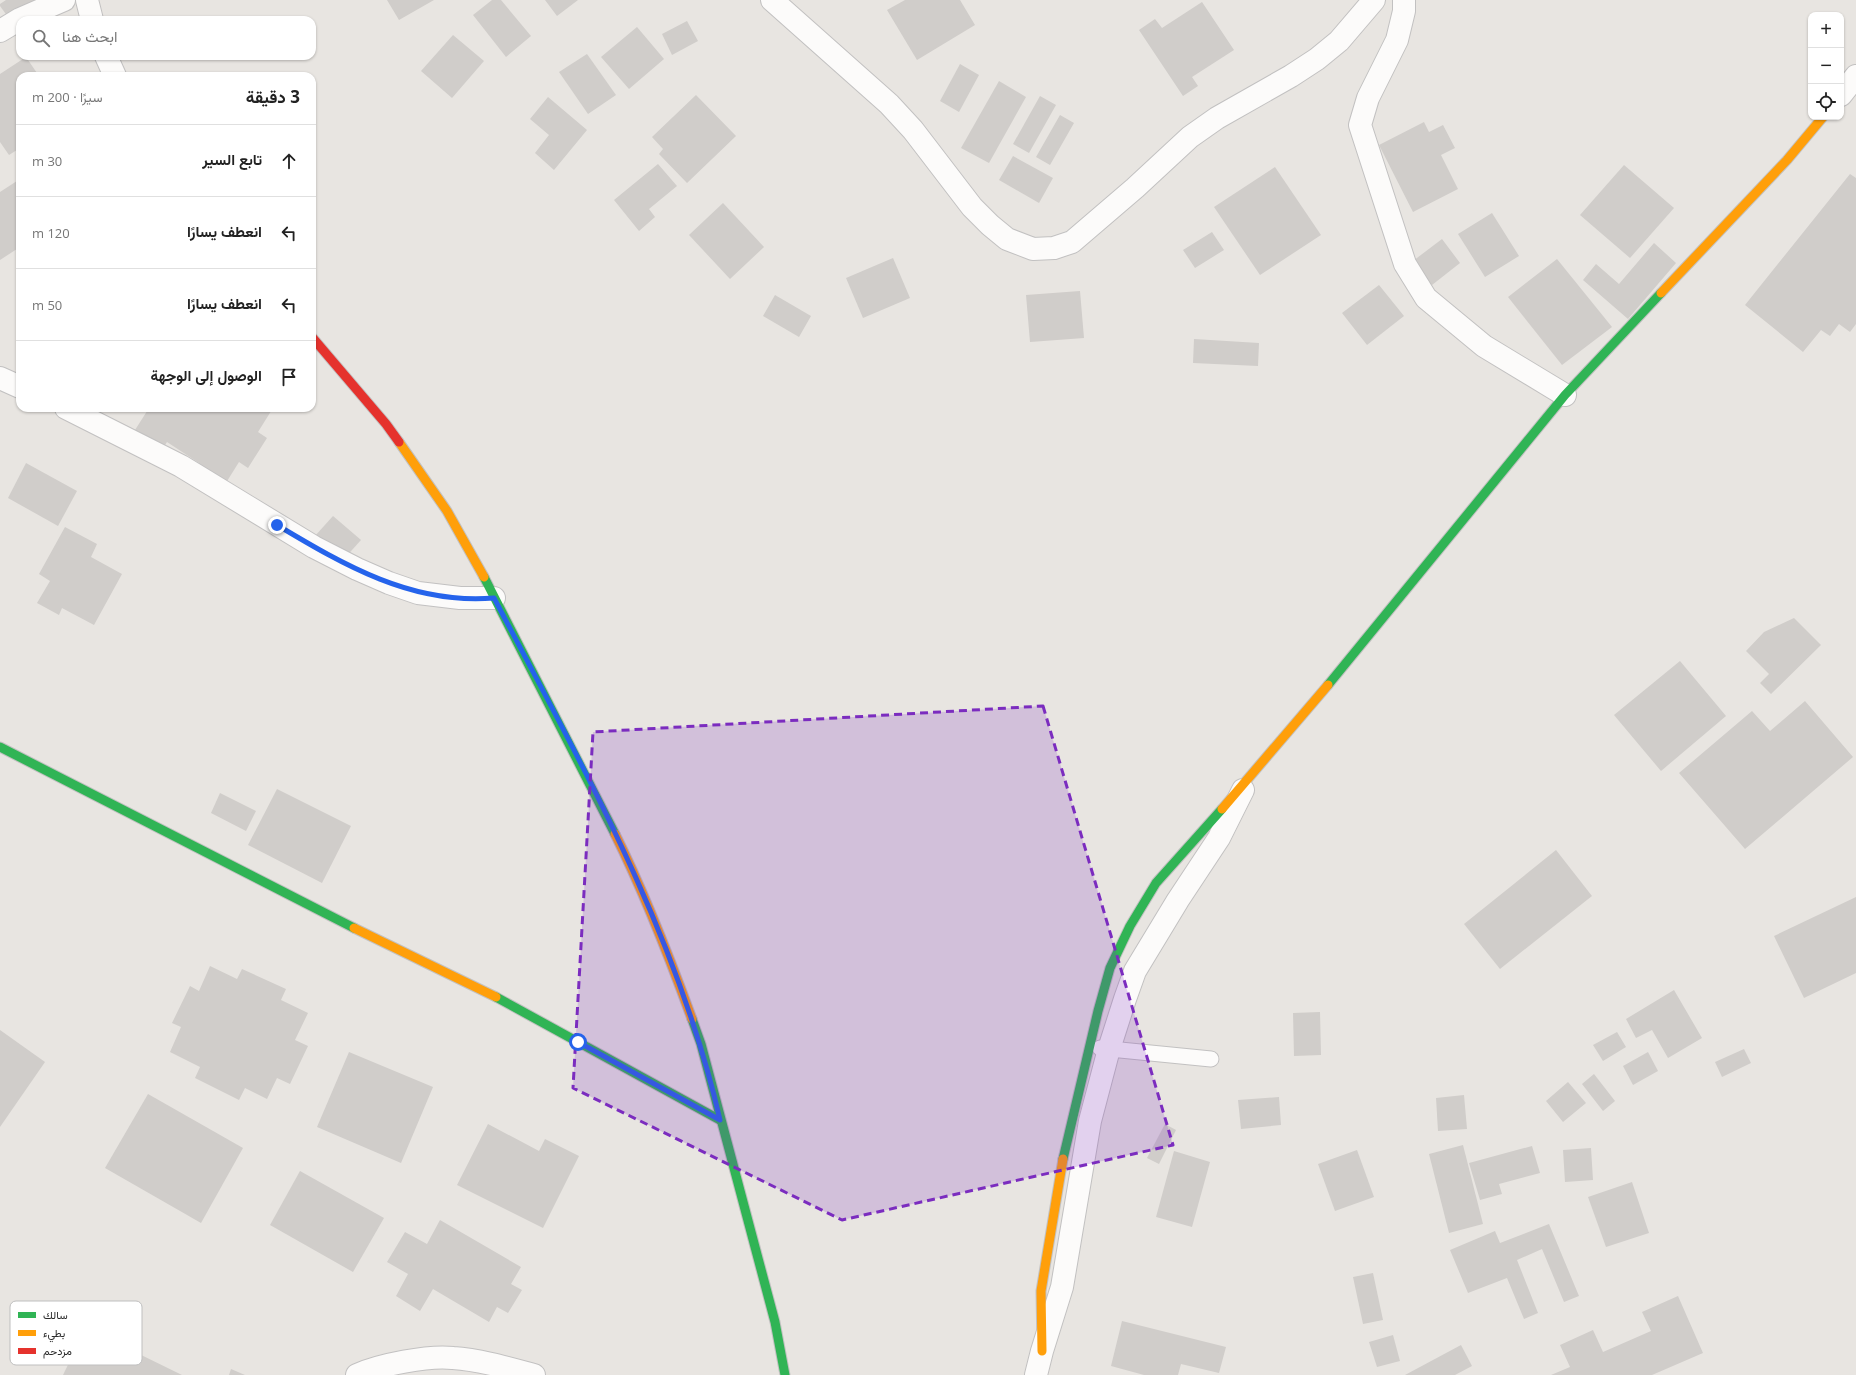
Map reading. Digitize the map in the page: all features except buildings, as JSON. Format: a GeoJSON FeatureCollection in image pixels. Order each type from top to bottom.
{"type":"FeatureCollection","features":[{"type":"Feature","properties":{"kind":"street"},"geometry":{"type":"LineString","coordinates":[[27,16],[64,0]]}},
{"type":"Feature","properties":{"kind":"street"},"geometry":{"type":"LineString","coordinates":[[87,0],[91,16]]}},
{"type":"Feature","properties":{"kind":"street"},"geometry":{"type":"LineString","coordinates":[[772,0],[889,104],[913,130],[972,207],[990,225],[1007,239],[1033,249],[1054,248],[1072,242],[1135,188],[1190,137],[1216,118],[1291,76],[1317,59],[1339,41],[1374,0]]}},
{"type":"Feature","properties":{"kind":"street"},"geometry":{"type":"LineString","coordinates":[[1404,0],[1404,10],[1397,40],[1368,98],[1360,125],[1405,264],[1426,298],[1484,346],[1565,395]]}},
{"type":"Feature","properties":{"kind":"street"},"geometry":{"type":"LineString","coordinates":[[0,30],[16,21]]}},
{"type":"Feature","properties":{"kind":"street"},"geometry":{"type":"LineString","coordinates":[[108,60],[113,72]]}},
{"type":"Feature","properties":{"kind":"street"},"geometry":{"type":"LineString","coordinates":[[1844,91],[1856,76]]}},
{"type":"Feature","properties":{"kind":"street"},"geometry":{"type":"LineString","coordinates":[[1036,1375],[1062,1287],[1090,1121],[1099,1047],[1135,971],[1178,900],[1219,838],[1248,780],[1379,624],[1565,395],[1787,160],[1820,120]]}},
{"type":"Feature","properties":{"kind":"street"},"geometry":{"type":"LineString","coordinates":[[316,342],[386,424],[447,511],[565,734],[632,869],[669,957],[701,1044],[775,1322],[785,1375]]}},
{"type":"Feature","properties":{"kind":"street"},"geometry":{"type":"LineString","coordinates":[[0,378],[16,385]]}},
{"type":"Feature","properties":{"kind":"street"},"geometry":{"type":"LineString","coordinates":[[74,412],[181,466],[314,547],[363,572],[388,583],[418,593],[460,598],[494,598]]}},
{"type":"Feature","properties":{"kind":"street"},"geometry":{"type":"LineString","coordinates":[[0,747],[380,941],[527,1014],[720,1120]]}},
{"type":"Feature","properties":{"kind":"street"},"geometry":{"type":"LineString","coordinates":[[357,1375],[370,1369],[415,1360],[452,1357],[497,1365],[534,1375]]}},
{"type":"Feature","properties":{"kind":"lane"},"geometry":{"type":"LineString","coordinates":[[1099,1047],[1211,1059]]}},
{"type":"Feature","properties":{"kind":"highlighted area"},"geometry":{"type":"Polygon","coordinates":[[[1043,706],[1173,1145],[842,1220],[573,1088],[593,732],[1043,706]]]}},
{"type":"Feature","properties":{"kind":"traffic: fast"},"geometry":{"type":"LineString","coordinates":[[1328,685],[1565,395],[1661,293]]}},
{"type":"Feature","properties":{"kind":"traffic: fast"},"geometry":{"type":"LineString","coordinates":[[484,577],[615,834]]}},
{"type":"Feature","properties":{"kind":"traffic: fast"},"geometry":{"type":"LineString","coordinates":[[0,747],[354,928]]}},
{"type":"Feature","properties":{"kind":"traffic: fast"},"geometry":{"type":"LineString","coordinates":[[1063,1159],[1098,1011],[1110,968],[1130,926],[1156,883],[1222,809]]}},
{"type":"Feature","properties":{"kind":"traffic: fast"},"geometry":{"type":"LineString","coordinates":[[496,997],[720,1120]]}},
{"type":"Feature","properties":{"kind":"traffic: fast"},"geometry":{"type":"LineString","coordinates":[[692,1019],[701,1044],[775,1322],[785,1375]]}},
{"type":"Feature","properties":{"kind":"traffic: slow"},"geometry":{"type":"LineString","coordinates":[[1661,293],[1787,160],[1820,120]]}},
{"type":"Feature","properties":{"kind":"traffic: slow"},"geometry":{"type":"LineString","coordinates":[[399,442],[447,511],[484,577]]}},
{"type":"Feature","properties":{"kind":"traffic: slow"},"geometry":{"type":"LineString","coordinates":[[1222,809],[1328,685]]}},
{"type":"Feature","properties":{"kind":"traffic: slow"},"geometry":{"type":"LineString","coordinates":[[615,834],[656,925],[692,1019]]}},
{"type":"Feature","properties":{"kind":"traffic: slow"},"geometry":{"type":"LineString","coordinates":[[354,928],[496,997]]}},
{"type":"Feature","properties":{"kind":"traffic: slow"},"geometry":{"type":"LineString","coordinates":[[1042,1351],[1041,1291],[1063,1159]]}},
{"type":"Feature","properties":{"kind":"traffic: jam"},"geometry":{"type":"LineString","coordinates":[[316,342],[386,424],[399,442]]}},
{"type":"Feature","properties":{"kind":"route"},"geometry":{"type":"LineString","coordinates":[[277,525],[314,547],[388,583],[418,593],[442,597],[479,599],[494,598],[565,734],[632,869],[669,957],[701,1044],[720,1120],[578,1042]]}}]}
